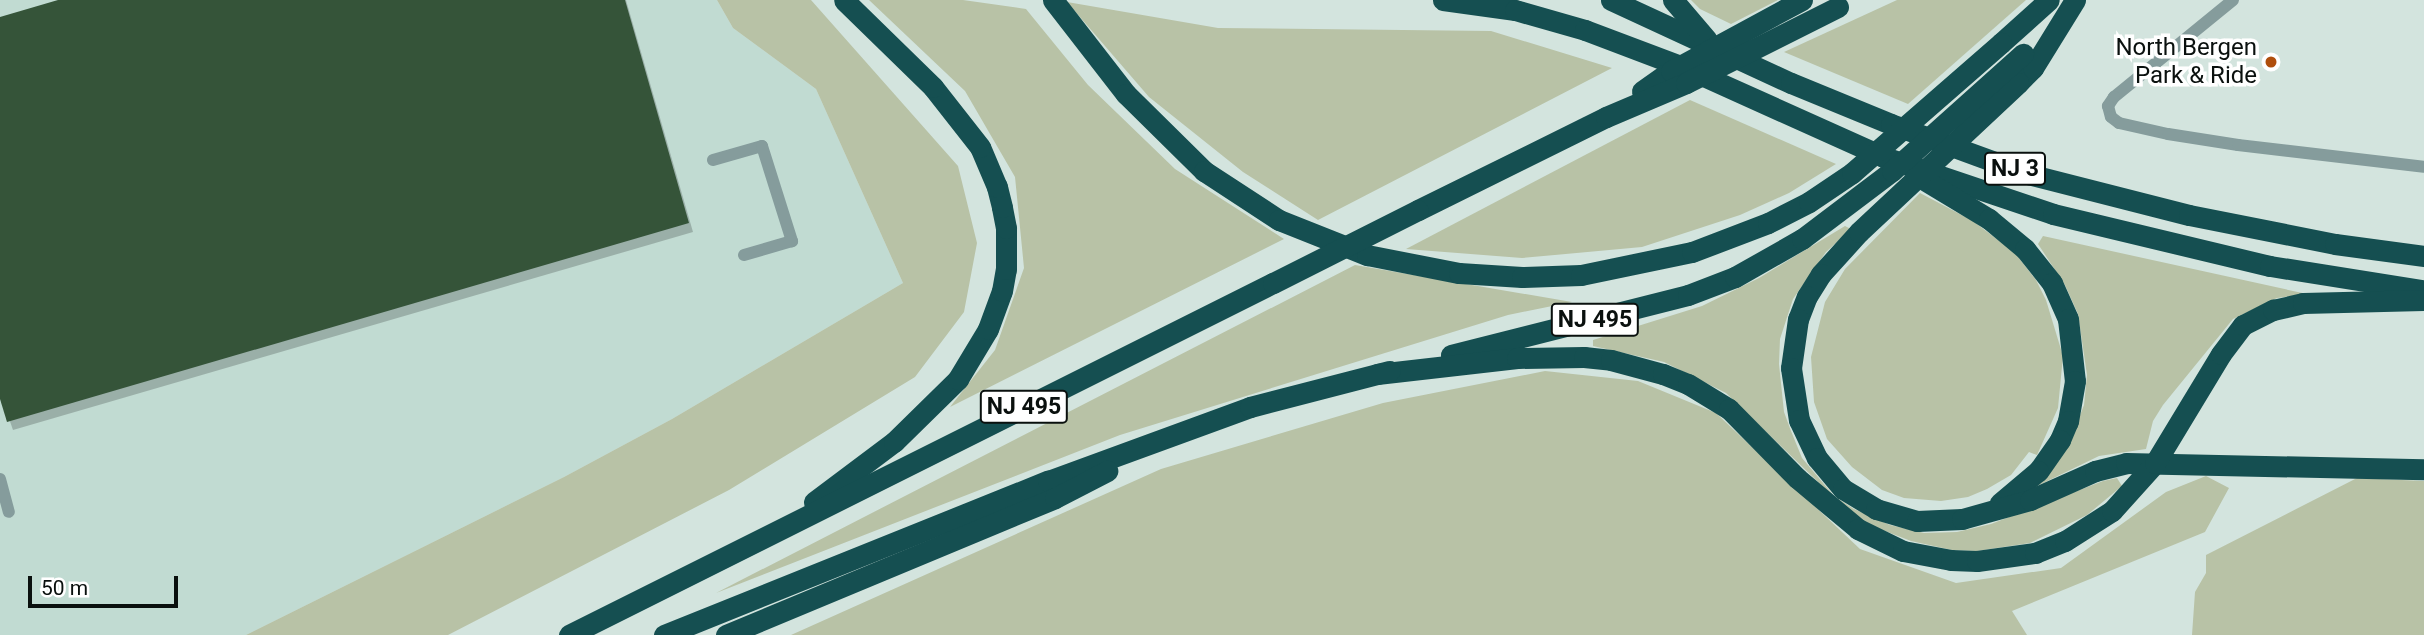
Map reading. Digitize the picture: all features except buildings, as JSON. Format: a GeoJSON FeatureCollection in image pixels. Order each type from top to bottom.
{"type":"FeatureCollection","features":[{"type":"Feature","properties":{"kind":"highway"},"geometry":{"type":"LineString","coordinates":[[775,532],[894,442],[950,388],[988,329],[1002,291],[1006,269],[1002,208],[997,187],[980,148],[933,87],[844,0]]}},
{"type":"Feature","properties":{"kind":"highway"},"geometry":{"type":"LineString","coordinates":[[1053,0],[1126,94],[1172,143],[1204,171],[1279,220],[1367,255],[1470,274],[1522,277],[1581,275],[1692,251],[1768,223],[1809,202],[1852,173],[1926,111],[2049,0]]}},
{"type":"Feature","properties":{"kind":"highway","name":"NJ 3"},"geometry":{"type":"LineString","coordinates":[[1443,0],[1516,10],[1585,30],[1688,69],[1884,157],[2053,214],[2270,266],[2424,290]]}},
{"type":"Feature","properties":{"kind":"highway","name":"NJ 3"},"geometry":{"type":"LineString","coordinates":[[1611,0],[1869,115],[2028,174],[2153,207],[2335,244],[2424,256]]}},
{"type":"Feature","properties":{"kind":"highway"},"geometry":{"type":"LineString","coordinates":[[1673,0],[1711,44]]}},
{"type":"Feature","properties":{"kind":"highway"},"geometry":{"type":"LineString","coordinates":[[1606,117],[1671,71],[1802,0]]}},
{"type":"Feature","properties":{"kind":"highway","name":"NJ 495"},"geometry":{"type":"LineString","coordinates":[[569,635],[1606,117],[1686,83],[1846,4]]}},
{"type":"Feature","properties":{"kind":"highway"},"geometry":{"type":"LineString","coordinates":[[2072,6],[2033,68],[1858,232],[1821,274],[1798,319],[1791,368],[1793,395],[1806,440],[1829,474],[1843,489],[1876,509],[1917,521],[1962,519],[2030,500],[2110,466],[2155,464],[2424,469]]}},
{"type":"Feature","properties":{"kind":"highway","name":"NJ 495"},"geometry":{"type":"LineString","coordinates":[[1184,433],[1250,407],[1660,304],[1735,276],[1802,239],[1892,172],[2072,6]]}},
{"type":"Feature","properties":{"kind":"highway"},"geometry":{"type":"LineString","coordinates":[[1884,157],[2007,233],[2052,283],[2068,319],[2075,381],[2068,421],[2060,440],[2024,485],[1987,512]]}},
{"type":"Feature","properties":{"kind":"highway"},"geometry":{"type":"LineString","coordinates":[[2335,244],[2424,240]]}},
{"type":"Feature","properties":{"kind":"highway"},"geometry":{"type":"LineString","coordinates":[[1377,374],[1517,358],[1584,357],[1611,360],[1663,374],[1688,384],[1729,409],[1797,478],[1858,529],[1903,551],[1951,560],[2007,559],[2065,541],[2112,511],[2155,464],[2221,354],[2243,325],[2273,310],[2303,303],[2424,300]]}},
{"type":"Feature","properties":{"kind":"highway"},"geometry":{"type":"LineString","coordinates":[[664,635],[1048,481],[1184,433]]}},
{"type":"Feature","properties":{"kind":"highway"},"geometry":{"type":"LineString","coordinates":[[726,635],[1055,498],[1184,433]]}},
{"type":"Feature","properties":{"kind":"lane"},"geometry":{"type":"LineString","coordinates":[[2232,0],[2114,97],[2108,107],[2111,117],[2119,123],[2214,141],[2424,167]]}},
{"type":"Feature","properties":{"kind":"lane"},"geometry":{"type":"LineString","coordinates":[[713,160],[762,146],[792,241],[744,255]]}},
{"type":"Feature","properties":{"kind":"lane"},"geometry":{"type":"LineString","coordinates":[[0,479],[9,512]]}},
{"type":"Feature","properties":{"kind":"shaded area"},"geometry":{"type":"Polygon","coordinates":[[[0,0],[717,0],[733,28],[816,89],[903,283],[672,419],[564,477],[246,635],[0,635],[0,0]]]}},
{"type":"Feature","properties":{"kind":"shaded area"},"geometry":{"type":"Polygon","coordinates":[[[717,0],[811,0],[958,166],[977,243],[964,312],[915,377],[729,490],[448,635],[246,635],[564,477],[672,419],[903,283],[816,89],[733,28],[717,0]]]}},
{"type":"Feature","properties":{"kind":"shaded area"},"geometry":{"type":"Polygon","coordinates":[[[869,0],[963,0],[1026,9],[1088,85],[1175,169],[1284,239],[950,407],[995,350],[1024,268],[1015,177],[965,91],[869,0]]]}},
{"type":"Feature","properties":{"kind":"shaded area"},"geometry":{"type":"Polygon","coordinates":[[[1691,0],[1778,0],[1731,24],[1700,9],[1691,0]]]}},
{"type":"Feature","properties":{"kind":"shaded area"},"geometry":{"type":"Polygon","coordinates":[[[1897,0],[2026,0],[1908,104],[1784,52],[1897,0]]]}},
{"type":"Feature","properties":{"kind":"shaded area"},"geometry":{"type":"Polygon","coordinates":[[[1067,2],[1218,28],[1491,31],[1612,68],[1318,220],[1243,172],[1149,97],[1067,2]]]}},
{"type":"Feature","properties":{"kind":"shaded area"},"geometry":{"type":"Polygon","coordinates":[[[1690,100],[1836,164],[1789,193],[1740,215],[1642,247],[1522,258],[1406,249],[1690,100]]]}},
{"type":"Feature","properties":{"kind":"shaded area"},"geometry":{"type":"Polygon","coordinates":[[[1920,193],[1973,221],[2015,253],[2036,280],[2046,300],[2063,356],[2058,408],[2037,455],[2029,452],[2011,475],[1987,489],[1968,497],[1941,501],[1904,498],[1882,490],[1852,467],[1827,439],[1814,402],[1811,357],[1825,302],[1845,269],[1920,193]]]}},
{"type":"Feature","properties":{"kind":"shaded area"},"geometry":{"type":"Polygon","coordinates":[[[1845,226],[1851,229],[1826,252],[1793,299],[1780,339],[1779,364],[1784,412],[1802,458],[1834,496],[1854,509],[1890,525],[1924,533],[1957,532],[1991,524],[2103,481],[2117,478],[2122,486],[2087,515],[2030,543],[1977,551],[1952,550],[1911,541],[1872,526],[1843,506],[1726,393],[1664,362],[1593,346],[1593,340],[1702,306],[1759,278],[1845,226]]]}},
{"type":"Feature","properties":{"kind":"shaded area"},"geometry":{"type":"Polygon","coordinates":[[[2043,236],[2307,294],[2277,298],[2233,319],[2163,405],[2153,421],[2146,449],[2099,456],[2031,489],[2056,464],[2068,446],[2084,405],[2087,375],[2078,314],[2065,285],[2038,244],[2043,236]]]}},
{"type":"Feature","properties":{"kind":"shaded area"},"geometry":{"type":"Polygon","coordinates":[[[1355,265],[1572,302],[1508,315],[1120,435],[716,593],[1355,265]]]}},
{"type":"Feature","properties":{"kind":"shaded area"},"geometry":{"type":"Polygon","coordinates":[[[1545,371],[1638,381],[1716,413],[1860,549],[1956,583],[2061,568],[2166,492],[2206,476],[2229,488],[2205,532],[2012,611],[2027,635],[791,635],[1161,469],[1383,403],[1545,371]]]}},
{"type":"Feature","properties":{"kind":"shaded area"},"geometry":{"type":"Polygon","coordinates":[[[2357,478],[2424,481],[2424,635],[2192,635],[2195,592],[2206,573],[2206,555],[2357,478]]]}},
{"type":"Feature","properties":{"kind":"place","name":"North Bergen Park & Ride"},"geometry":{"type":"Point","coordinates":[2271,62]}}]}
